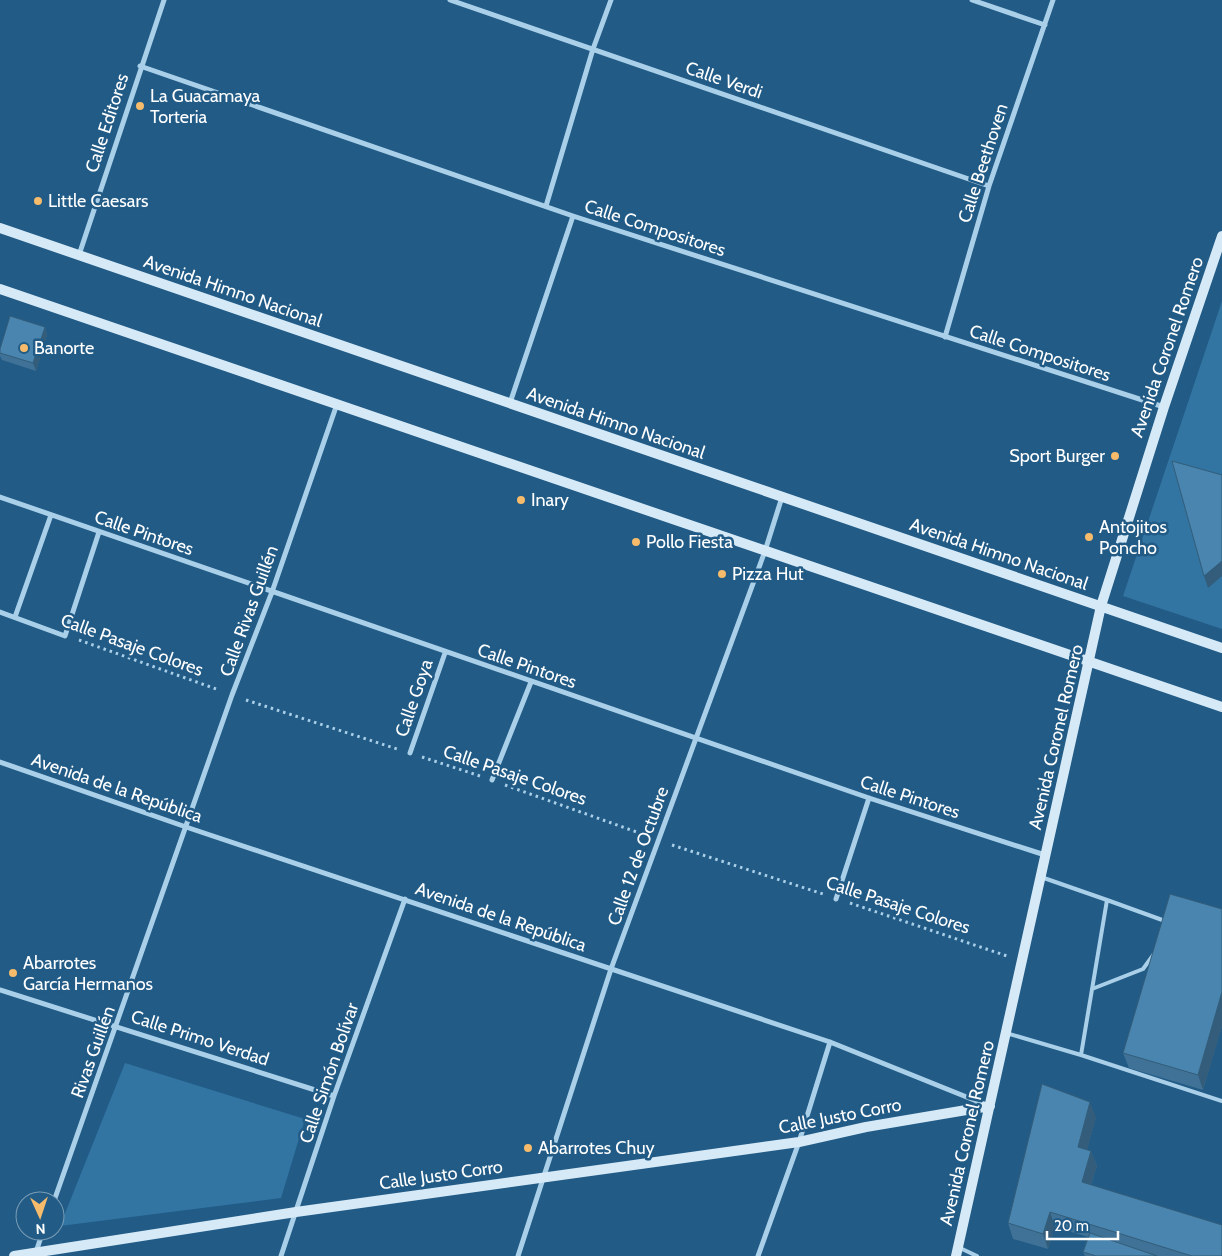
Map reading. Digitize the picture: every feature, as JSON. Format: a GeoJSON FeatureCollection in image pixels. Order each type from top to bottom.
{"type":"FeatureCollection","features":[{"type":"Feature","properties":{"kind":"main road","name":"Avenida Himno Nacional"},"geometry":{"type":"LineString","coordinates":[[0,228],[1222,648]]}},
{"type":"Feature","properties":{"kind":"main road","name":"Avenida Coronel Romero"},"geometry":{"type":"LineString","coordinates":[[957,1252],[1101,606],[1164,407],[1222,236]]}},
{"type":"Feature","properties":{"kind":"main road"},"geometry":{"type":"LineString","coordinates":[[0,289],[1222,707]]}},
{"type":"Feature","properties":{"kind":"main road","name":"Calle Justo Corro"},"geometry":{"type":"LineString","coordinates":[[14,1256],[296,1212],[799,1142],[866,1127],[990,1106]]}},
{"type":"Feature","properties":{"kind":"street","name":"Calle Editores"},"geometry":{"type":"LineString","coordinates":[[79,255],[140,66],[164,0]]}},
{"type":"Feature","properties":{"kind":"street","name":"Calle Verdi"},"geometry":{"type":"LineString","coordinates":[[450,0],[989,186]]}},
{"type":"Feature","properties":{"kind":"street"},"geometry":{"type":"LineString","coordinates":[[546,206],[593,49],[611,0]]}},
{"type":"Feature","properties":{"kind":"street"},"geometry":{"type":"LineString","coordinates":[[972,0],[1044,26]]}},
{"type":"Feature","properties":{"kind":"street","name":"Calle Beethoven"},"geometry":{"type":"LineString","coordinates":[[945,337],[989,186],[1053,0]]}},
{"type":"Feature","properties":{"kind":"street","name":"Calle Compositores"},"geometry":{"type":"LineString","coordinates":[[140,66],[573,216],[1164,407]]}},
{"type":"Feature","properties":{"kind":"street"},"geometry":{"type":"LineString","coordinates":[[510,403],[573,216]]}},
{"type":"Feature","properties":{"kind":"street","name":"Calle Rivas Guillén"},"geometry":{"type":"LineString","coordinates":[[186,828],[232,695],[272,592],[337,404]]}},
{"type":"Feature","properties":{"kind":"street","name":"Calle 12 de Octubre"},"geometry":{"type":"LineString","coordinates":[[518,1256],[542,1177],[612,968],[765,551],[782,497]]}},
{"type":"Feature","properties":{"kind":"street","name":"Calle Pintores"},"geometry":{"type":"LineString","coordinates":[[0,498],[696,739],[869,798],[1046,855]]}},
{"type":"Feature","properties":{"kind":"street"},"geometry":{"type":"LineString","coordinates":[[15,617],[50,515]]}},
{"type":"Feature","properties":{"kind":"street"},"geometry":{"type":"LineString","coordinates":[[65,636],[100,532]]}},
{"type":"Feature","properties":{"kind":"street","name":"Calle Pasaje Colores"},"geometry":{"type":"LineString","coordinates":[[0,612],[65,636]]}},
{"type":"Feature","properties":{"kind":"street","name":"Calle Goya"},"geometry":{"type":"LineString","coordinates":[[410,754],[445,652]]}},
{"type":"Feature","properties":{"kind":"street"},"geometry":{"type":"LineString","coordinates":[[492,780],[531,682]]}},
{"type":"Feature","properties":{"kind":"street","name":"Avenida de la República"},"geometry":{"type":"LineString","coordinates":[[0,762],[186,828],[405,899],[830,1042],[990,1106]]}},
{"type":"Feature","properties":{"kind":"street"},"geometry":{"type":"LineString","coordinates":[[836,899],[869,798]]}},
{"type":"Feature","properties":{"kind":"street","name":"Rivas Guillén"},"geometry":{"type":"LineString","coordinates":[[58,1191],[186,828]]}},
{"type":"Feature","properties":{"kind":"street","name":"Calle Simón Bolívar"},"geometry":{"type":"LineString","coordinates":[[281,1256],[334,1096],[405,899]]}},
{"type":"Feature","properties":{"kind":"street","name":"Calle Primo Verdad"},"geometry":{"type":"LineString","coordinates":[[0,990],[334,1096]]}},
{"type":"Feature","properties":{"kind":"street"},"geometry":{"type":"LineString","coordinates":[[758,1256],[799,1142],[830,1042]]}},
{"type":"Feature","properties":{"kind":"street"},"geometry":{"type":"LineString","coordinates":[[35,1252],[39,1241]]}},
{"type":"Feature","properties":{"kind":"lane"},"geometry":{"type":"LineString","coordinates":[[1041,878],[1168,922],[1166,929]]}},
{"type":"Feature","properties":{"kind":"lane"},"geometry":{"type":"LineString","coordinates":[[1081,1055],[1107,900]]}},
{"type":"Feature","properties":{"kind":"lane"},"geometry":{"type":"LineString","coordinates":[[1092,989],[1143,969],[1158,950]]}},
{"type":"Feature","properties":{"kind":"lane"},"geometry":{"type":"LineString","coordinates":[[1006,1033],[1081,1055],[1222,1101]]}},
{"type":"Feature","properties":{"kind":"lane"},"geometry":{"type":"LineString","coordinates":[[957,1252],[977,1256]]}},
{"type":"Feature","properties":{"kind":"path","name":"Calle Pasaje Colores"},"geometry":{"type":"LineString","coordinates":[[65,636],[232,695],[492,780],[659,840],[1022,961]]}},
{"type":"Feature","properties":{"kind":"shaded area"},"geometry":{"type":"Polygon","coordinates":[[[1222,301],[1222,629],[1123,596],[1222,301]]]}},
{"type":"Feature","properties":{"kind":"shaded area"},"geometry":{"type":"Polygon","coordinates":[[[125,1063],[305,1119],[281,1198],[65,1225],[65,1213],[125,1063]]]}},
{"type":"Feature","properties":{"kind":"building","name":"Banorte"},"geometry":{"type":"Polygon","coordinates":[[[10,316],[45,327],[33,363],[0,353],[10,316]]]}},
{"type":"Feature","properties":{"kind":"building"},"geometry":{"type":"Polygon","coordinates":[[[1172,461],[1222,475],[1222,561],[1204,576],[1172,461]]]}},
{"type":"Feature","properties":{"kind":"building"},"geometry":{"type":"Polygon","coordinates":[[[1170,894],[1222,909],[1222,992],[1198,1075],[1123,1053],[1170,894]]]}},
{"type":"Feature","properties":{"kind":"building"},"geometry":{"type":"Polygon","coordinates":[[[1042,1084],[1090,1102],[1078,1147],[1091,1151],[1082,1182],[1222,1225],[1222,1256],[1192,1256],[1050,1212],[1043,1234],[1008,1223],[1042,1084]]]}},
{"type":"Feature","properties":{"kind":"building"},"geometry":{"type":"Polygon","coordinates":[[[1090,1233],[1157,1256],[1096,1256],[1083,1252],[1090,1233]]]}},
{"type":"Feature","properties":{"kind":"place","name":"La Guacamaya Torteria"},"geometry":{"type":"Point","coordinates":[140,106]}},
{"type":"Feature","properties":{"kind":"place","name":"Little Caesars"},"geometry":{"type":"Point","coordinates":[38,201]}},
{"type":"Feature","properties":{"kind":"place","name":"Banorte"},"geometry":{"type":"Point","coordinates":[24,348]}},
{"type":"Feature","properties":{"kind":"place","name":"Sport Burger"},"geometry":{"type":"Point","coordinates":[1115,456]}},
{"type":"Feature","properties":{"kind":"place","name":"Inary"},"geometry":{"type":"Point","coordinates":[521,500]}},
{"type":"Feature","properties":{"kind":"place","name":"Antojitos Poncho"},"geometry":{"type":"Point","coordinates":[1089,537]}},
{"type":"Feature","properties":{"kind":"place","name":"Pollo Fiesta"},"geometry":{"type":"Point","coordinates":[636,542]}},
{"type":"Feature","properties":{"kind":"place","name":"Pizza Hut"},"geometry":{"type":"Point","coordinates":[722,574]}},
{"type":"Feature","properties":{"kind":"place","name":"Abarrotes García Hermanos"},"geometry":{"type":"Point","coordinates":[13,973]}},
{"type":"Feature","properties":{"kind":"place","name":"Abarrotes Chuy"},"geometry":{"type":"Point","coordinates":[528,1148]}}]}
